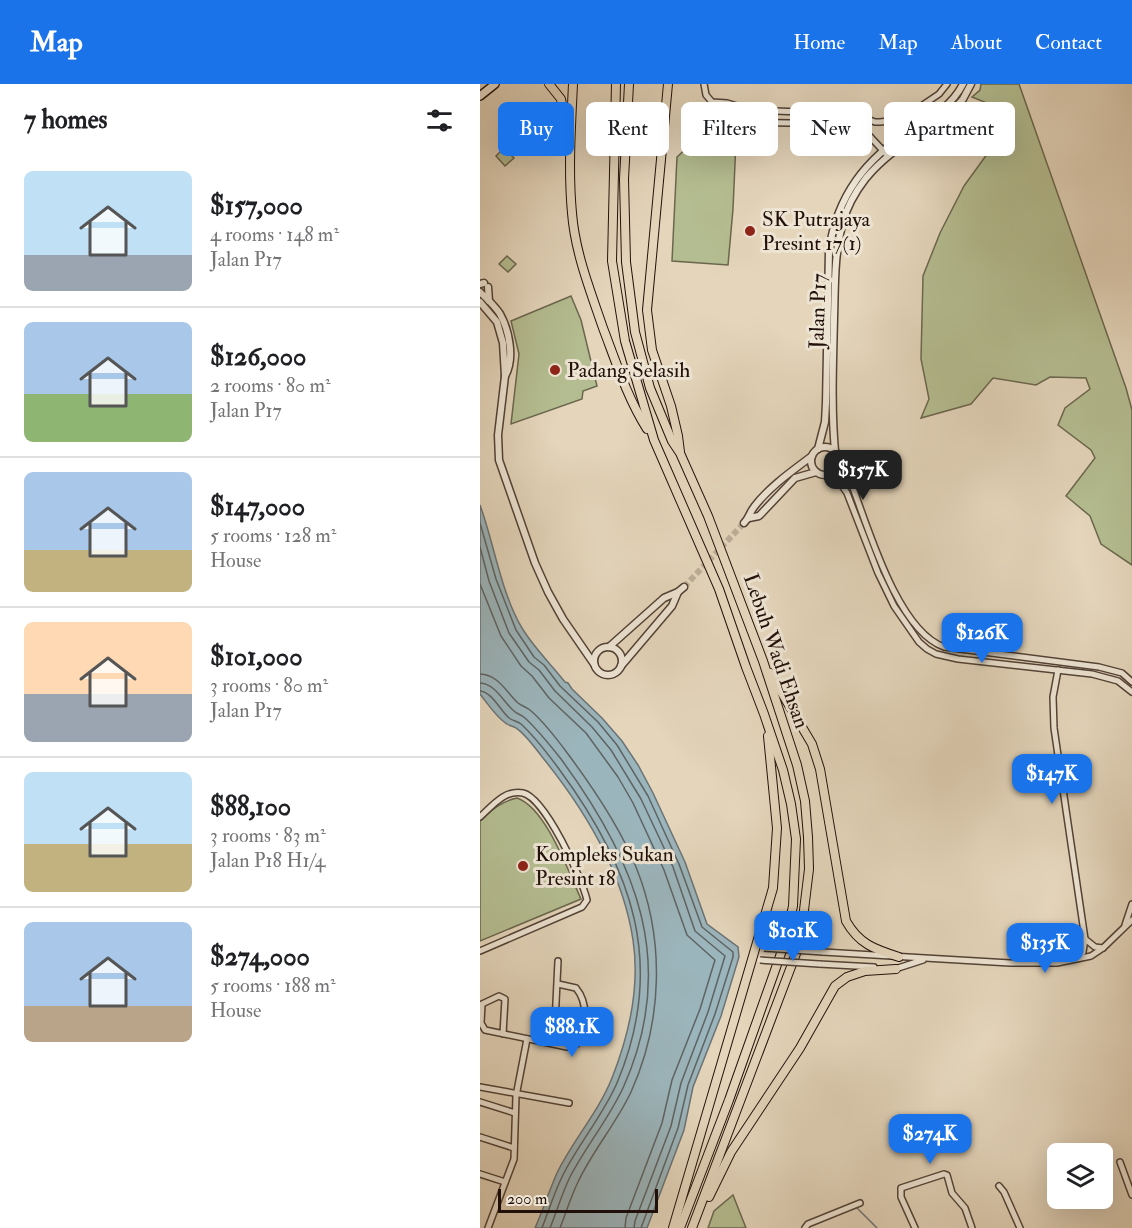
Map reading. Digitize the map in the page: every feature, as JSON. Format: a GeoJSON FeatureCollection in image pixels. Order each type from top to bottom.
{"type":"FeatureCollection","features":[{"type":"Feature","properties":{"kind":"main road"},"geometry":{"type":"LineString","coordinates":[[480,96],[495,84]]}},
{"type":"Feature","properties":{"kind":"main road"},"geometry":{"type":"LineString","coordinates":[[549,84],[561,102]]}},
{"type":"Feature","properties":{"kind":"main road"},"geometry":{"type":"LineString","coordinates":[[572,102],[573,84]]}},
{"type":"Feature","properties":{"kind":"main road","name":"Lebuh Wadi Ehsan"},"geometry":{"type":"LineString","coordinates":[[616,84],[612,261],[625,341],[654,440],[719,589],[764,714],[783,770],[796,839],[793,906],[785,942],[729,1100],[680,1228]]}},
{"type":"Feature","properties":{"kind":"main road","name":"Lebuh Wadi Ehsan"},"geometry":{"type":"LineString","coordinates":[[629,84],[624,179],[625,238],[635,332],[650,388],[672,441],[680,453],[708,516],[763,662],[797,765],[805,801],[809,869],[800,943],[693,1228]]}},
{"type":"Feature","properties":{"kind":"main road"},"geometry":{"type":"LineString","coordinates":[[668,84],[647,310],[652,350],[671,406],[680,453]]}},
{"type":"Feature","properties":{"kind":"main road"},"geometry":{"type":"LineString","coordinates":[[660,158],[673,84]]}},
{"type":"Feature","properties":{"kind":"main road"},"geometry":{"type":"LineString","coordinates":[[570,156],[571,212],[575,241],[624,386],[654,440]]}},
{"type":"Feature","properties":{"kind":"main road"},"geometry":{"type":"LineString","coordinates":[[763,662],[812,744],[820,769],[846,921],[854,936],[878,950],[900,957]]}},
{"type":"Feature","properties":{"kind":"main road"},"geometry":{"type":"LineString","coordinates":[[673,1228],[772,888],[777,828],[771,759],[764,714]]}},
{"type":"Feature","properties":{"kind":"main road"},"geometry":{"type":"LineString","coordinates":[[693,1228],[731,1152],[800,1048],[835,986],[847,977],[865,972],[896,969]]}},
{"type":"Feature","properties":{"kind":"street"},"geometry":{"type":"LineString","coordinates":[[704,84],[706,95],[712,102]]}},
{"type":"Feature","properties":{"kind":"street"},"geometry":{"type":"LineString","coordinates":[[872,121],[897,120],[931,100],[947,84]]}},
{"type":"Feature","properties":{"kind":"street","name":"Jalan P17"},"geometry":{"type":"LineString","coordinates":[[951,102],[958,95],[963,84]]}},
{"type":"Feature","properties":{"kind":"street","name":"Jalan P17"},"geometry":{"type":"LineString","coordinates":[[960,102],[971,84]]}},
{"type":"Feature","properties":{"kind":"street"},"geometry":{"type":"LineString","coordinates":[[872,139],[884,152]]}},
{"type":"Feature","properties":{"kind":"street","name":"Jalan P17"},"geometry":{"type":"LineString","coordinates":[[818,449],[825,422],[831,234],[838,209],[851,187],[868,165],[884,154]]}},
{"type":"Feature","properties":{"kind":"street","name":"Jalan P17"},"geometry":{"type":"LineString","coordinates":[[836,451],[832,411],[836,261],[839,235],[849,204],[884,154]]}},
{"type":"Feature","properties":{"kind":"street"},"geometry":{"type":"LineString","coordinates":[[484,284],[489,301]]}},
{"type":"Feature","properties":{"kind":"street"},"geometry":{"type":"LineString","coordinates":[[480,293],[502,318],[507,333],[510,357],[505,376]]}},
{"type":"Feature","properties":{"kind":"street"},"geometry":{"type":"LineString","coordinates":[[480,302],[500,328],[503,343],[505,376],[498,435],[499,460],[540,575],[563,620],[594,664],[601,673],[609,674],[617,671],[672,606],[681,589],[664,598],[594,657],[594,664]]}},
{"type":"Feature","properties":{"kind":"street"},"geometry":{"type":"LineString","coordinates":[[1132,681],[1122,673],[1099,667],[944,647],[928,639],[896,596],[849,477],[839,463],[836,451],[827,447],[818,449],[791,472],[752,508],[746,520],[759,516],[795,478],[816,472],[828,475],[838,480],[847,493],[885,591],[919,642],[927,649],[947,657],[1092,674],[1118,681],[1132,692]]}},
{"type":"Feature","properties":{"kind":"street"},"geometry":{"type":"LineString","coordinates":[[812,456],[812,465],[816,472]]}},
{"type":"Feature","properties":{"kind":"street"},"geometry":{"type":"LineString","coordinates":[[828,475],[834,472],[839,463]]}},
{"type":"Feature","properties":{"kind":"street"},"geometry":{"type":"LineString","coordinates":[[584,649],[605,648],[620,653],[621,666]]}},
{"type":"Feature","properties":{"kind":"street"},"geometry":{"type":"LineString","coordinates":[[1058,670],[1053,697],[1054,728],[1085,939],[1083,952],[1078,959]]}},
{"type":"Feature","properties":{"kind":"street"},"geometry":{"type":"LineString","coordinates":[[1118,681],[1122,673]]}},
{"type":"Feature","properties":{"kind":"street"},"geometry":{"type":"LineString","coordinates":[[480,817],[503,796],[525,793],[531,797],[564,843],[587,900],[582,907],[480,951]]}},
{"type":"Feature","properties":{"kind":"street"},"geometry":{"type":"LineString","coordinates":[[1125,926],[1132,904]]}},
{"type":"Feature","properties":{"kind":"street"},"geometry":{"type":"LineString","coordinates":[[755,947],[926,959],[1058,963],[1091,956],[1103,948],[1132,920]]}},
{"type":"Feature","properties":{"kind":"street"},"geometry":{"type":"LineString","coordinates":[[1085,939],[1095,947],[1103,948]]}},
{"type":"Feature","properties":{"kind":"street"},"geometry":{"type":"LineString","coordinates":[[751,960],[896,969],[926,959]]}},
{"type":"Feature","properties":{"kind":"street"},"geometry":{"type":"LineString","coordinates":[[554,1044],[558,962]]}},
{"type":"Feature","properties":{"kind":"street"},"geometry":{"type":"LineString","coordinates":[[503,1034],[505,999],[502,996],[482,1004],[481,1023],[485,1030],[503,1034],[527,1039],[554,1044],[567,1047],[577,1044],[585,1017],[585,1007],[578,989],[574,986],[558,984]]}},
{"type":"Feature","properties":{"kind":"street"},"geometry":{"type":"LineString","coordinates":[[488,1228],[513,1160],[516,1092],[527,1039]]}},
{"type":"Feature","properties":{"kind":"street"},"geometry":{"type":"LineString","coordinates":[[480,1087],[569,1103]]}},
{"type":"Feature","properties":{"kind":"street"},"geometry":{"type":"LineString","coordinates":[[480,1102],[515,1113]]}},
{"type":"Feature","properties":{"kind":"street"},"geometry":{"type":"LineString","coordinates":[[480,1137],[514,1148]]}},
{"type":"Feature","properties":{"kind":"street"},"geometry":{"type":"LineString","coordinates":[[1120,1162],[1132,1195]]}},
{"type":"Feature","properties":{"kind":"street"},"geometry":{"type":"LineString","coordinates":[[480,1174],[505,1182]]}},
{"type":"Feature","properties":{"kind":"street"},"geometry":{"type":"LineString","coordinates":[[915,1228],[901,1197],[901,1188],[944,1174],[948,1175],[952,1193],[965,1208],[972,1228]]}},
{"type":"Feature","properties":{"kind":"street"},"geometry":{"type":"LineString","coordinates":[[999,1186],[1020,1228]]}},
{"type":"Feature","properties":{"kind":"street"},"geometry":{"type":"LineString","coordinates":[[805,1228],[808,1224],[860,1203]]}},
{"type":"Feature","properties":{"kind":"green space"},"geometry":{"type":"Polygon","coordinates":[[[981,84],[1019,84],[1126,388],[1132,410],[1132,565],[1101,544],[1090,516],[1066,496],[1095,458],[1091,450],[1058,425],[1065,408],[1090,389],[1086,378],[1050,377],[1036,385],[993,378],[971,404],[921,418],[929,399],[921,359],[923,276],[940,233],[964,186],[986,156],[1015,156],[1015,102],[984,102],[972,97],[980,90],[981,84]]]}},
{"type":"Feature","properties":{"kind":"green space"},"geometry":{"type":"Polygon","coordinates":[[[681,153],[681,156],[735,156],[728,265],[672,261],[677,157],[681,153]]]}},
{"type":"Feature","properties":{"kind":"green space"},"geometry":{"type":"Polygon","coordinates":[[[498,154],[498,156],[514,158],[505,166],[496,156],[498,154]]]}},
{"type":"Feature","properties":{"kind":"green space"},"geometry":{"type":"Polygon","coordinates":[[[507,256],[516,264],[508,272],[499,264],[507,256]]]}},
{"type":"Feature","properties":{"kind":"green space","name":"Padang Selasih"},"geometry":{"type":"Polygon","coordinates":[[[571,296],[581,320],[597,386],[583,391],[582,399],[511,424],[519,354],[511,321],[571,296]]]}},
{"type":"Feature","properties":{"kind":"green space","name":"Kompleks Sukan Presint 18"},"geometry":{"type":"Polygon","coordinates":[[[517,798],[528,804],[547,827],[581,899],[480,941],[480,820],[493,809],[517,798]]]}},
{"type":"Feature","properties":{"kind":"green space"},"geometry":{"type":"Polygon","coordinates":[[[733,1195],[746,1228],[708,1228],[714,1211],[733,1195]]]}},
{"type":"Feature","properties":{"kind":"water"},"geometry":{"type":"Polygon","coordinates":[[[480,505],[503,584],[522,628],[565,682],[622,741],[653,793],[685,862],[707,924],[738,947],[739,957],[721,1016],[693,1087],[684,1130],[647,1228],[535,1228],[557,1173],[600,1103],[618,1062],[632,1010],[635,957],[628,915],[621,891],[600,843],[559,778],[519,730],[500,718],[480,694],[480,505]]]}},
{"type":"Feature","properties":{"kind":"waterway"},"geometry":{"type":"LineString","coordinates":[[856,1207],[877,1228]]}},
{"type":"Feature","properties":{"kind":"tunnel"},"geometry":{"type":"LineString","coordinates":[[684,587],[744,523]]}},
{"type":"Feature","properties":{"kind":"place","name":"SK Putrajaya Presint 17(1)"},"geometry":{"type":"Point","coordinates":[750,231]}},
{"type":"Feature","properties":{"kind":"place","name":"Padang Selasih"},"geometry":{"type":"Point","coordinates":[555,370]}},
{"type":"Feature","properties":{"kind":"place","name":"Kompleks Sukan Presint 18"},"geometry":{"type":"Point","coordinates":[523,866]}}]}
